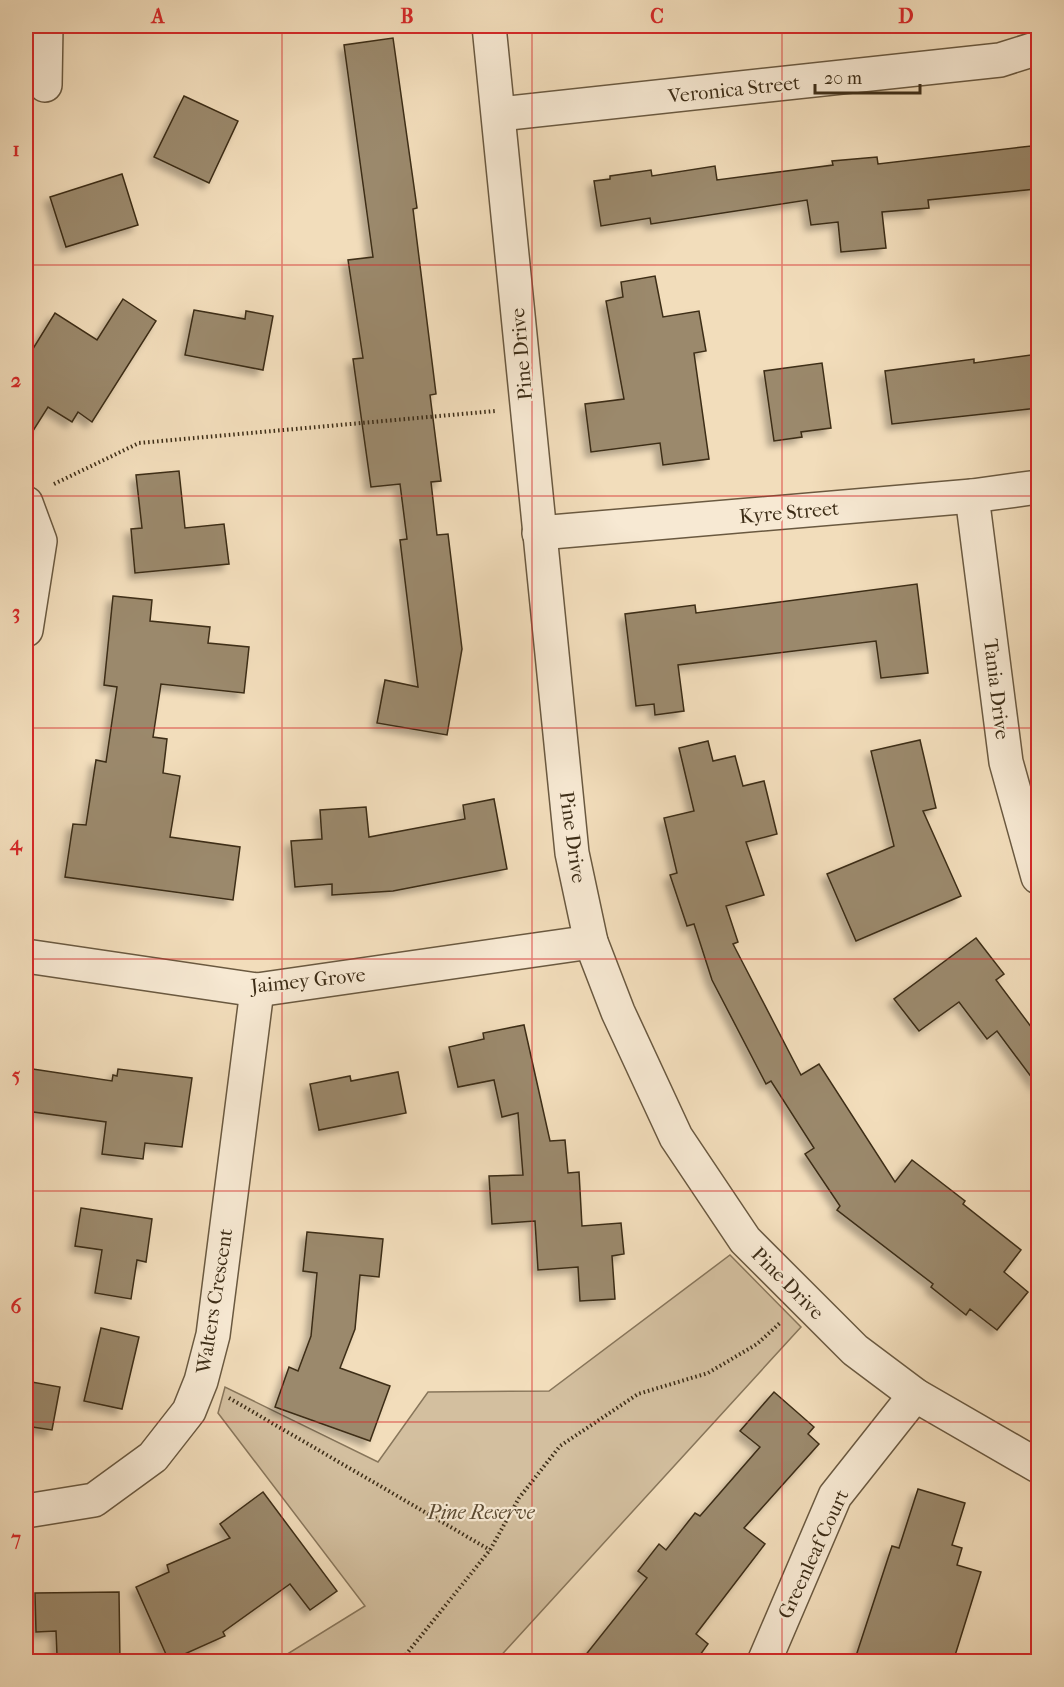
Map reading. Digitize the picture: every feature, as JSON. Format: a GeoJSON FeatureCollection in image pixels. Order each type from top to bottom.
{"type":"FeatureCollection","features":[{"type":"Feature","properties":{"kind":"street"},"geometry":{"type":"LineString","coordinates":[[45,85],[46,26]]}},
{"type":"Feature","properties":{"kind":"street","name":"Pine Drive"},"geometry":{"type":"LineString","coordinates":[[489,26],[572,853],[591,942],[618,1012],[676,1137],[745,1240],[855,1350],[915,1395],[1038,1466]]}},
{"type":"Feature","properties":{"kind":"street","name":"Veronica Street"},"geometry":{"type":"LineString","coordinates":[[499,114],[1000,60],[1038,48]]}},
{"type":"Feature","properties":{"kind":"street","name":"Kyre Street"},"geometry":{"type":"LineString","coordinates":[[539,533],[972,496],[1038,487]]}},
{"type":"Feature","properties":{"kind":"street"},"geometry":{"type":"LineString","coordinates":[[26,630],[40,541],[36,495]]}},
{"type":"Feature","properties":{"kind":"street","name":"Tania Drive"},"geometry":{"type":"LineString","coordinates":[[972,496],[1006,762],[1038,877]]}},
{"type":"Feature","properties":{"kind":"street","name":"Jaimey Grove"},"geometry":{"type":"LineString","coordinates":[[26,956],[257,990],[591,942]]}},
{"type":"Feature","properties":{"kind":"street","name":"Walters Crescent"},"geometry":{"type":"LineString","coordinates":[[26,1511],[94,1500],[153,1457],[189,1411],[201,1381],[213,1335],[257,990]]}},
{"type":"Feature","properties":{"kind":"street","name":"Greenleaf Court"},"geometry":{"type":"LineString","coordinates":[[764,1662],[835,1496],[915,1395]]}},
{"type":"Feature","properties":{"kind":"path"},"geometry":{"type":"LineString","coordinates":[[36,495],[139,443],[526,408]]}},
{"type":"Feature","properties":{"kind":"path"},"geometry":{"type":"LineString","coordinates":[[400,1662],[490,1550],[519,1498],[560,1446],[638,1394],[708,1373],[758,1344],[804,1300]]}},
{"type":"Feature","properties":{"kind":"path"},"geometry":{"type":"LineString","coordinates":[[201,1381],[490,1550]]}},
{"type":"Feature","properties":{"kind":"green space","name":"Pine Reserve"},"geometry":{"type":"Polygon","coordinates":[[[730,1255],[801,1327],[496,1661],[276,1661],[365,1606],[218,1413],[225,1387],[378,1462],[428,1392],[549,1391],[730,1255]]]}},
{"type":"Feature","properties":{"kind":"building"},"geometry":{"type":"Polygon","coordinates":[[[393,38],[417,208],[413,209],[436,394],[430,395],[441,481],[431,482],[437,535],[448,534],[462,649],[447,735],[377,723],[385,680],[418,687],[400,540],[407,539],[400,484],[371,487],[353,359],[363,358],[348,260],[373,257],[344,45],[393,38]]]}},
{"type":"Feature","properties":{"kind":"building"},"geometry":{"type":"Polygon","coordinates":[[[184,96],[238,121],[209,183],[154,157],[184,96]]]}},
{"type":"Feature","properties":{"kind":"building"},"geometry":{"type":"Polygon","coordinates":[[[1031,146],[1036,189],[928,200],[929,208],[882,212],[886,248],[841,252],[838,222],[811,225],[807,200],[651,224],[650,218],[601,226],[594,181],[610,179],[610,176],[651,170],[652,176],[715,166],[717,180],[833,165],[832,161],[877,157],[878,164],[1031,146]]]}},
{"type":"Feature","properties":{"kind":"building"},"geometry":{"type":"Polygon","coordinates":[[[122,174],[138,225],[66,247],[50,197],[122,174]]]}},
{"type":"Feature","properties":{"kind":"building"},"geometry":{"type":"Polygon","coordinates":[[[655,276],[663,317],[699,311],[706,351],[694,353],[709,459],[663,465],[660,443],[591,452],[585,404],[624,399],[606,301],[623,297],[621,282],[655,276]]]}},
{"type":"Feature","properties":{"kind":"building"},"geometry":{"type":"Polygon","coordinates":[[[123,299],[156,321],[92,422],[78,412],[72,422],[48,407],[26,442],[26,360],[55,313],[97,340],[123,299]]]}},
{"type":"Feature","properties":{"kind":"building"},"geometry":{"type":"Polygon","coordinates":[[[194,310],[245,319],[246,311],[273,316],[263,370],[185,355],[194,310]]]}},
{"type":"Feature","properties":{"kind":"building"},"geometry":{"type":"Polygon","coordinates":[[[1038,354],[1038,408],[892,424],[885,371],[974,359],[974,363],[1038,354]]]}},
{"type":"Feature","properties":{"kind":"building"},"geometry":{"type":"Polygon","coordinates":[[[822,363],[831,428],[801,432],[802,437],[774,441],[764,371],[822,363]]]}},
{"type":"Feature","properties":{"kind":"building"},"geometry":{"type":"Polygon","coordinates":[[[179,471],[185,528],[224,524],[229,564],[135,573],[131,529],[142,528],[136,475],[179,471]]]}},
{"type":"Feature","properties":{"kind":"building"},"geometry":{"type":"Polygon","coordinates":[[[917,584],[928,673],[881,678],[876,641],[678,665],[684,711],[655,715],[654,704],[636,706],[625,614],[695,605],[696,613],[917,584]]]}},
{"type":"Feature","properties":{"kind":"building"},"geometry":{"type":"Polygon","coordinates":[[[113,596],[152,600],[150,621],[210,627],[208,643],[249,647],[244,693],[161,684],[153,737],[167,739],[163,773],[180,776],[170,837],[240,847],[233,900],[65,877],[73,824],[86,825],[96,760],[106,762],[117,687],[104,685],[113,596]]]}},
{"type":"Feature","properties":{"kind":"building"},"geometry":{"type":"Polygon","coordinates":[[[920,740],[936,808],[923,811],[961,896],[856,941],[827,874],[894,846],[871,751],[920,740]]]}},
{"type":"Feature","properties":{"kind":"building"},"geometry":{"type":"Polygon","coordinates":[[[708,741],[713,761],[735,756],[743,786],[764,781],[777,834],[746,842],[764,895],[726,906],[738,942],[733,944],[801,1075],[819,1064],[895,1182],[912,1160],[965,1201],[963,1204],[1021,1250],[1004,1272],[1028,1292],[997,1330],[970,1309],[966,1315],[931,1287],[933,1284],[837,1210],[840,1206],[805,1154],[814,1148],[771,1081],[766,1084],[712,980],[694,924],[687,926],[670,875],[677,873],[664,818],[694,811],[679,748],[708,741]]]}},
{"type":"Feature","properties":{"kind":"building"},"geometry":{"type":"Polygon","coordinates":[[[494,799],[507,869],[393,891],[332,895],[332,884],[295,887],[291,841],[322,839],[320,810],[366,807],[369,837],[465,819],[463,805],[494,799]]]}},
{"type":"Feature","properties":{"kind":"building"},"geometry":{"type":"Polygon","coordinates":[[[976,938],[1004,974],[996,980],[1038,1036],[1038,1086],[997,1031],[987,1039],[959,1002],[919,1031],[894,999],[976,938]]]}},
{"type":"Feature","properties":{"kind":"building"},"geometry":{"type":"Polygon","coordinates":[[[524,1025],[550,1141],[565,1140],[568,1173],[579,1172],[582,1226],[621,1223],[624,1254],[612,1256],[615,1299],[580,1301],[578,1267],[538,1270],[535,1221],[492,1224],[489,1176],[523,1175],[518,1113],[502,1117],[494,1080],[458,1087],[449,1047],[484,1039],[483,1033],[524,1025]]]}},
{"type":"Feature","properties":{"kind":"building"},"geometry":{"type":"Polygon","coordinates":[[[26,1068],[112,1081],[113,1075],[117,1076],[118,1069],[192,1078],[182,1147],[145,1143],[143,1159],[102,1154],[106,1122],[26,1111],[26,1068]]]}},
{"type":"Feature","properties":{"kind":"building"},"geometry":{"type":"Polygon","coordinates":[[[398,1072],[406,1113],[319,1130],[310,1084],[350,1076],[351,1081],[398,1072]]]}},
{"type":"Feature","properties":{"kind":"building"},"geometry":{"type":"Polygon","coordinates":[[[81,1208],[152,1219],[146,1262],[137,1260],[131,1299],[95,1293],[102,1250],[75,1246],[81,1208]]]}},
{"type":"Feature","properties":{"kind":"building"},"geometry":{"type":"Polygon","coordinates":[[[307,1232],[383,1239],[379,1277],[360,1275],[355,1329],[340,1368],[390,1386],[370,1441],[275,1407],[289,1367],[298,1371],[311,1336],[317,1273],[303,1271],[307,1232]]]}},
{"type":"Feature","properties":{"kind":"building"},"geometry":{"type":"Polygon","coordinates":[[[101,1328],[139,1337],[122,1409],[84,1401],[101,1328]]]}},
{"type":"Feature","properties":{"kind":"building"},"geometry":{"type":"Polygon","coordinates":[[[26,1381],[60,1387],[52,1430],[26,1426],[26,1381]]]}},
{"type":"Feature","properties":{"kind":"building"},"geometry":{"type":"Polygon","coordinates":[[[774,1392],[814,1427],[808,1434],[819,1444],[744,1528],[765,1544],[696,1634],[708,1644],[695,1662],[580,1662],[647,1578],[638,1571],[659,1544],[666,1550],[695,1513],[700,1516],[760,1447],[740,1431],[774,1392]]]}},
{"type":"Feature","properties":{"kind":"building"},"geometry":{"type":"Polygon","coordinates":[[[918,1489],[965,1503],[952,1545],[962,1548],[957,1565],[981,1572],[953,1662],[854,1662],[892,1546],[899,1548],[918,1489]]]}},
{"type":"Feature","properties":{"kind":"building"},"geometry":{"type":"Polygon","coordinates":[[[263,1492],[337,1591],[310,1610],[290,1584],[223,1632],[225,1636],[169,1661],[136,1587],[169,1572],[167,1565],[230,1538],[220,1524],[263,1492]]]}},
{"type":"Feature","properties":{"kind":"building"},"geometry":{"type":"Polygon","coordinates":[[[119,1592],[120,1662],[73,1662],[73,1655],[57,1655],[56,1631],[36,1632],[35,1593],[119,1592]]]}}]}
